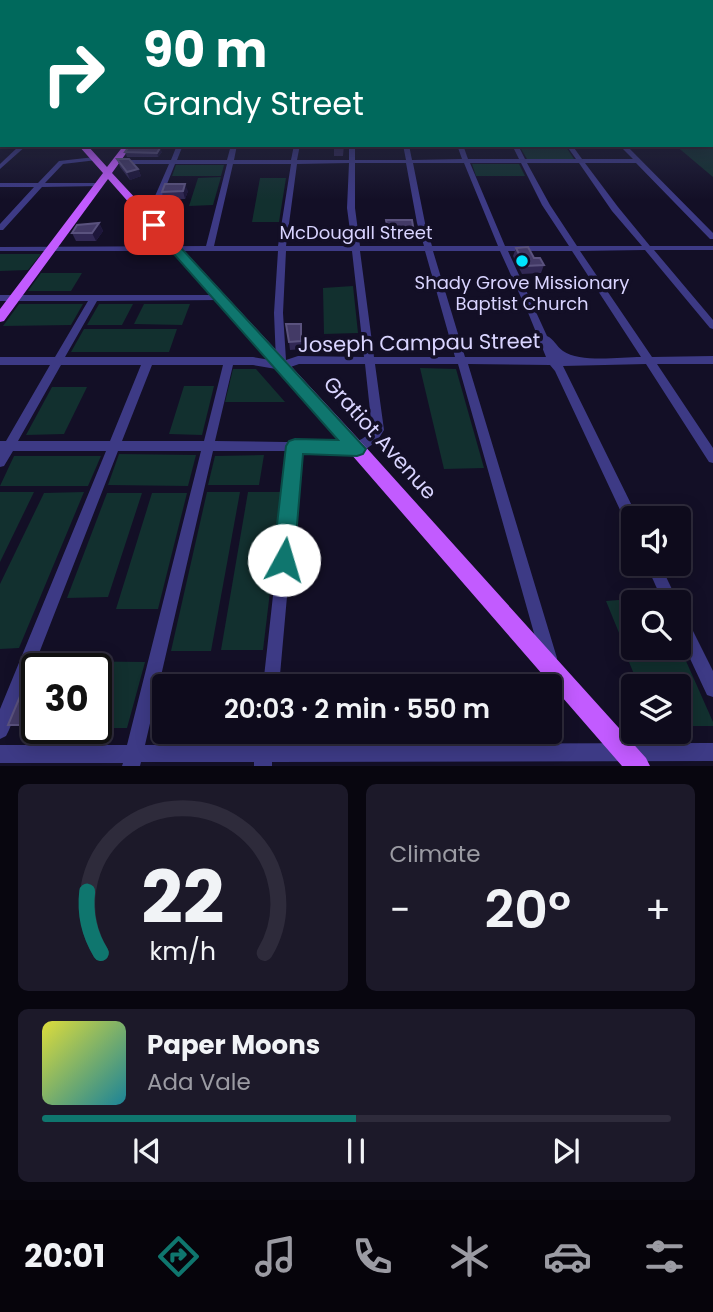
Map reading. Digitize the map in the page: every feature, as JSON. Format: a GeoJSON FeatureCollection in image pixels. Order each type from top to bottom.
{"type":"FeatureCollection","features":[{"type":"Feature","properties":{"kind":"main road","name":"Gratiot Avenue"},"geometry":{"type":"LineString","coordinates":[[84,147],[632,759]]}},
{"type":"Feature","properties":{"kind":"main road"},"geometry":{"type":"LineString","coordinates":[[0,318],[126,147]]}},
{"type":"Feature","properties":{"kind":"street"},"geometry":{"type":"LineString","coordinates":[[0,167],[22,147]]}},
{"type":"Feature","properties":{"kind":"street"},"geometry":{"type":"LineString","coordinates":[[149,219],[179,147]]}},
{"type":"Feature","properties":{"kind":"street"},"geometry":{"type":"LineString","coordinates":[[210,248],[234,147]]}},
{"type":"Feature","properties":{"kind":"street"},"geometry":{"type":"LineString","coordinates":[[282,366],[277,338],[283,248],[297,147]]}},
{"type":"Feature","properties":{"kind":"street"},"geometry":{"type":"LineString","coordinates":[[5,446],[208,445],[357,449],[372,439],[377,430],[351,208],[352,147]]}},
{"type":"Feature","properties":{"kind":"street"},"geometry":{"type":"LineString","coordinates":[[406,147],[417,206],[553,671]]}},
{"type":"Feature","properties":{"kind":"street"},"geometry":{"type":"LineString","coordinates":[[461,147],[481,205],[543,335],[552,361],[559,369],[625,506]]}},
{"type":"Feature","properties":{"kind":"street"},"geometry":{"type":"LineString","coordinates":[[516,147],[574,248],[713,458]]}},
{"type":"Feature","properties":{"kind":"street"},"geometry":{"type":"LineString","coordinates":[[570,147],[615,209],[713,326]]}},
{"type":"Feature","properties":{"kind":"street"},"geometry":{"type":"LineString","coordinates":[[624,147],[713,237]]}},
{"type":"Feature","properties":{"kind":"street"},"geometry":{"type":"LineString","coordinates":[[0,228],[61,162],[94,159]]}},
{"type":"Feature","properties":{"kind":"street"},"geometry":{"type":"LineString","coordinates":[[115,162],[636,162]]}},
{"type":"Feature","properties":{"kind":"street"},"geometry":{"type":"LineString","coordinates":[[0,185],[99,185]]}},
{"type":"Feature","properties":{"kind":"street","name":"McDougall Street"},"geometry":{"type":"LineString","coordinates":[[0,248],[713,248]]}},
{"type":"Feature","properties":{"kind":"street"},"geometry":{"type":"LineString","coordinates":[[0,298],[219,298]]}},
{"type":"Feature","properties":{"kind":"street"},"geometry":{"type":"LineString","coordinates":[[0,462],[5,446],[94,298]]}},
{"type":"Feature","properties":{"kind":"street"},"geometry":{"type":"LineString","coordinates":[[543,335],[559,353],[578,361]]}},
{"type":"Feature","properties":{"kind":"street","name":"Joseph Campau Street"},"geometry":{"type":"LineString","coordinates":[[0,361],[253,361],[282,366],[298,360],[567,363],[713,360]]}},
{"type":"Feature","properties":{"kind":"street"},"geometry":{"type":"LineString","coordinates":[[0,730],[148,361]]}},
{"type":"Feature","properties":{"kind":"street"},"geometry":{"type":"LineString","coordinates":[[132,760],[229,361]]}},
{"type":"Feature","properties":{"kind":"street"},"geometry":{"type":"LineString","coordinates":[[272,674],[295,446]]}},
{"type":"Feature","properties":{"kind":"street"},"geometry":{"type":"LineString","coordinates":[[691,643],[713,689]]}},
{"type":"Feature","properties":{"kind":"street"},"geometry":{"type":"LineString","coordinates":[[0,754],[132,760],[632,759],[713,752]]}},
{"type":"Feature","properties":{"kind":"green space"},"geometry":{"type":"Polygon","coordinates":[[[520,147],[566,147],[574,159],[527,159],[520,147]]]}},
{"type":"Feature","properties":{"kind":"green space"},"geometry":{"type":"Polygon","coordinates":[[[677,147],[713,147],[713,177],[677,147]]]}},
{"type":"Feature","properties":{"kind":"green space"},"geometry":{"type":"Polygon","coordinates":[[[472,164],[519,164],[525,176],[476,176],[472,164]]]}},
{"type":"Feature","properties":{"kind":"green space"},"geometry":{"type":"Polygon","coordinates":[[[176,165],[224,165],[221,176],[172,176],[176,165]]]}},
{"type":"Feature","properties":{"kind":"green space"},"geometry":{"type":"Polygon","coordinates":[[[221,177],[213,205],[189,206],[198,178],[221,177]]]}},
{"type":"Feature","properties":{"kind":"green space"},"geometry":{"type":"Polygon","coordinates":[[[260,178],[286,178],[279,222],[252,222],[260,178]]]}},
{"type":"Feature","properties":{"kind":"green space"},"geometry":{"type":"Polygon","coordinates":[[[0,254],[41,254],[28,270],[0,271],[0,254]]]}},
{"type":"Feature","properties":{"kind":"green space"},"geometry":{"type":"Polygon","coordinates":[[[41,273],[82,273],[71,291],[28,291],[41,273]]]}},
{"type":"Feature","properties":{"kind":"green space"},"geometry":{"type":"Polygon","coordinates":[[[353,286],[358,333],[324,334],[323,288],[353,286]]]}},
{"type":"Feature","properties":{"kind":"green space"},"geometry":{"type":"Polygon","coordinates":[[[19,304],[83,304],[71,325],[3,326],[19,304]]]}},
{"type":"Feature","properties":{"kind":"green space"},"geometry":{"type":"Polygon","coordinates":[[[99,304],[133,304],[122,325],[87,325],[99,304]]]}},
{"type":"Feature","properties":{"kind":"green space"},"geometry":{"type":"Polygon","coordinates":[[[144,304],[190,304],[182,325],[134,324],[144,304]]]}},
{"type":"Feature","properties":{"kind":"green space"},"geometry":{"type":"Polygon","coordinates":[[[84,329],[177,329],[169,352],[71,352],[84,329]]]}},
{"type":"Feature","properties":{"kind":"green space"},"geometry":{"type":"Polygon","coordinates":[[[420,368],[456,369],[484,468],[444,469],[420,368]]]}},
{"type":"Feature","properties":{"kind":"green space"},"geometry":{"type":"Polygon","coordinates":[[[233,369],[256,369],[285,402],[225,402],[233,369]]]}},
{"type":"Feature","properties":{"kind":"green space"},"geometry":{"type":"Polygon","coordinates":[[[184,386],[214,386],[202,435],[169,434],[184,386]]]}},
{"type":"Feature","properties":{"kind":"green space"},"geometry":{"type":"Polygon","coordinates":[[[52,387],[87,387],[64,434],[26,435],[52,387]]]}},
{"type":"Feature","properties":{"kind":"green space"},"geometry":{"type":"Polygon","coordinates":[[[119,454],[196,455],[188,486],[108,485],[119,454]]]}},
{"type":"Feature","properties":{"kind":"green space"},"geometry":{"type":"Polygon","coordinates":[[[264,455],[259,485],[208,485],[215,456],[264,455]]]}},
{"type":"Feature","properties":{"kind":"green space"},"geometry":{"type":"Polygon","coordinates":[[[14,456],[101,456],[88,486],[0,486],[14,456]]]}},
{"type":"Feature","properties":{"kind":"green space"},"geometry":{"type":"Polygon","coordinates":[[[0,492],[34,492],[0,562],[0,492]]]}},
{"type":"Feature","properties":{"kind":"green space"},"geometry":{"type":"Polygon","coordinates":[[[84,492],[19,648],[0,649],[0,584],[44,493],[84,492]]]}},
{"type":"Feature","properties":{"kind":"green space"},"geometry":{"type":"Polygon","coordinates":[[[207,492],[240,492],[211,651],[171,651],[207,492]]]}},
{"type":"Feature","properties":{"kind":"green space"},"geometry":{"type":"Polygon","coordinates":[[[248,492],[282,492],[263,650],[221,650],[248,492]]]}},
{"type":"Feature","properties":{"kind":"green space"},"geometry":{"type":"Polygon","coordinates":[[[107,493],[142,493],[108,597],[67,598],[107,493]]]}},
{"type":"Feature","properties":{"kind":"green space"},"geometry":{"type":"Polygon","coordinates":[[[152,493],[187,493],[158,609],[116,609],[152,493]]]}},
{"type":"Feature","properties":{"kind":"green space"},"geometry":{"type":"Polygon","coordinates":[[[621,600],[621,638],[606,601],[621,600]]]}},
{"type":"Feature","properties":{"kind":"green space"},"geometry":{"type":"Polygon","coordinates":[[[686,661],[713,726],[691,726],[691,674],[634,674],[629,662],[686,661]]]}},
{"type":"Feature","properties":{"kind":"green space"},"geometry":{"type":"Polygon","coordinates":[[[112,662],[145,662],[127,728],[112,728],[112,662]]]}},
{"type":"Feature","properties":{"kind":"building"},"geometry":{"type":"Polygon","coordinates":[[[129,147],[160,148],[157,153],[125,152],[129,147]]]}},
{"type":"Feature","properties":{"kind":"building"},"geometry":{"type":"Polygon","coordinates":[[[117,159],[129,159],[138,169],[127,172],[117,159]]]}},
{"type":"Feature","properties":{"kind":"building"},"geometry":{"type":"Polygon","coordinates":[[[165,184],[185,184],[183,191],[162,192],[165,184]]]}},
{"type":"Feature","properties":{"kind":"building"},"geometry":{"type":"Polygon","coordinates":[[[386,220],[412,220],[414,232],[388,232],[386,220]]]}},
{"type":"Feature","properties":{"kind":"building"},"geometry":{"type":"Polygon","coordinates":[[[99,223],[92,233],[72,233],[77,225],[99,223]]]}},
{"type":"Feature","properties":{"kind":"building"},"geometry":{"type":"Polygon","coordinates":[[[528,247],[534,258],[540,258],[544,265],[525,266],[516,248],[528,247]]]}},
{"type":"Feature","properties":{"kind":"building"},"geometry":{"type":"Polygon","coordinates":[[[286,324],[301,324],[301,341],[289,342],[286,324]]]}},
{"type":"Feature","properties":{"kind":"building"},"geometry":{"type":"Polygon","coordinates":[[[21,694],[21,725],[8,725],[21,694]]]}},
{"type":"Feature","properties":{"kind":"place","name":"Shady Grove Missionary Baptist Church"},"geometry":{"type":"Point","coordinates":[522,261]}},
{"type":"Feature","properties":{"kind":"route"},"geometry":{"type":"LineString","coordinates":[[154,225],[357,449],[295,446],[284,560]]}}]}
